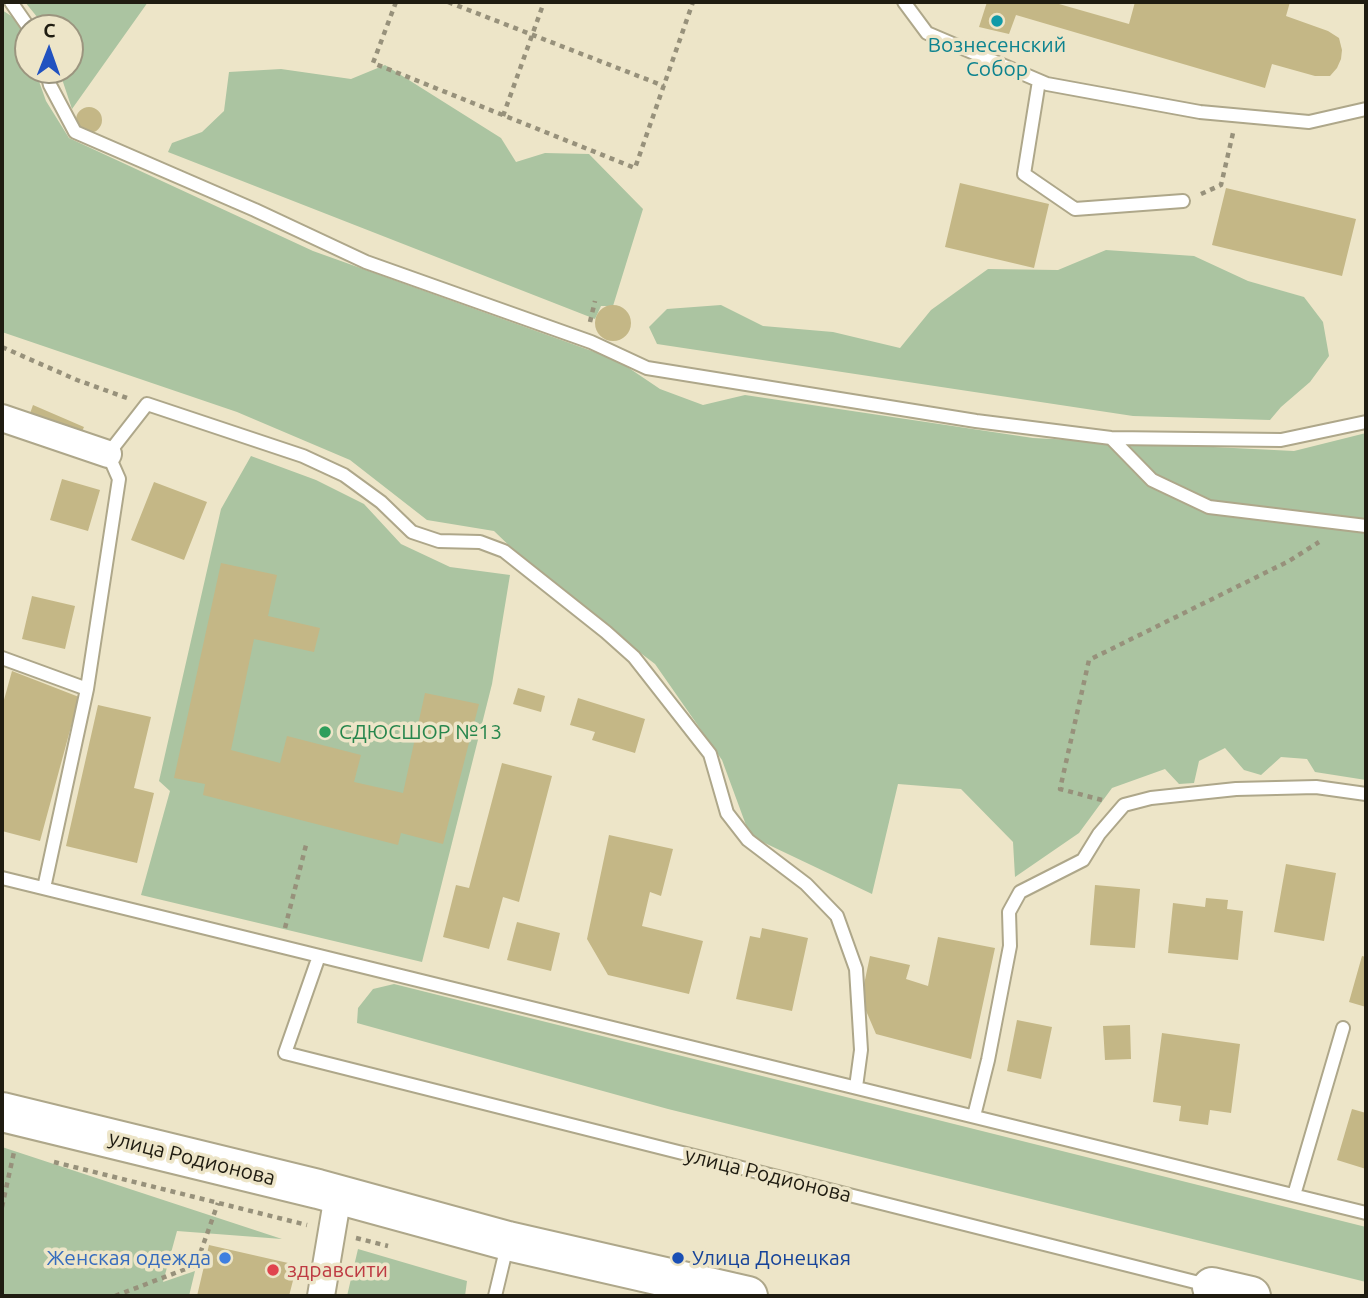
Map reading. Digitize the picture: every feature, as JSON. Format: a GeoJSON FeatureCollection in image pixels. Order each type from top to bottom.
{"type":"FeatureCollection","features":[{"type":"Feature","properties":{"kind":"main road","name":"улица Родионова"},"geometry":{"type":"LineString","coordinates":[[2,1112],[305,1185],[335,1214],[508,1241],[748,1296]]}},
{"type":"Feature","properties":{"kind":"main road","name":"улица Родионова"},"geometry":{"type":"LineString","coordinates":[[1213,1291],[1251,1296]]}},
{"type":"Feature","properties":{"kind":"street"},"geometry":{"type":"LineString","coordinates":[[2,418],[108,454]]}},
{"type":"Feature","properties":{"kind":"street"},"geometry":{"type":"LineString","coordinates":[[321,1296],[335,1214]]}},
{"type":"Feature","properties":{"kind":"lane"},"geometry":{"type":"LineString","coordinates":[[904,2],[927,33],[1047,84],[1200,112],[1309,122],[1366,108]]}},
{"type":"Feature","properties":{"kind":"lane"},"geometry":{"type":"LineString","coordinates":[[1039,81],[1024,174],[1075,209],[1183,201]]}},
{"type":"Feature","properties":{"kind":"lane"},"geometry":{"type":"LineString","coordinates":[[50,84],[75,132],[366,262],[578,337],[647,368],[976,421],[1111,438],[1281,440],[1366,422]]}},
{"type":"Feature","properties":{"kind":"lane"},"geometry":{"type":"LineString","coordinates":[[44,888],[87,688],[120,479],[108,454],[147,404],[303,456],[334,471],[381,502],[412,532],[439,541],[480,542],[503,551],[634,657],[710,754],[727,813],[748,840],[806,884],[837,916],[856,969],[861,1050],[856,1087]]}},
{"type":"Feature","properties":{"kind":"lane"},"geometry":{"type":"LineString","coordinates":[[1111,438],[1152,480],[1209,507],[1366,526]]}},
{"type":"Feature","properties":{"kind":"lane"},"geometry":{"type":"LineString","coordinates":[[2,658],[87,688]]}},
{"type":"Feature","properties":{"kind":"lane"},"geometry":{"type":"LineString","coordinates":[[974,1116],[1010,946],[1009,912],[1020,892],[1083,860],[1099,834],[1124,805],[1151,798],[1237,789],[1316,787],[1366,794]]}},
{"type":"Feature","properties":{"kind":"lane"},"geometry":{"type":"LineString","coordinates":[[2,878],[1366,1213]]}},
{"type":"Feature","properties":{"kind":"lane","name":"улица Родионова"},"geometry":{"type":"LineString","coordinates":[[319,956],[285,1053],[1213,1291]]}},
{"type":"Feature","properties":{"kind":"lane"},"geometry":{"type":"LineString","coordinates":[[1294,1195],[1343,1028]]}},
{"type":"Feature","properties":{"kind":"lane"},"geometry":{"type":"LineString","coordinates":[[495,1296],[508,1241]]}},
{"type":"Feature","properties":{"kind":"path"},"geometry":{"type":"LineString","coordinates":[[396,2],[373,64],[635,168],[693,2]]}},
{"type":"Feature","properties":{"kind":"path"},"geometry":{"type":"LineString","coordinates":[[448,2],[664,86]]}},
{"type":"Feature","properties":{"kind":"path"},"geometry":{"type":"LineString","coordinates":[[503,116],[544,2]]}},
{"type":"Feature","properties":{"kind":"path"},"geometry":{"type":"LineString","coordinates":[[1183,201],[1221,185],[1237,115]]}},
{"type":"Feature","properties":{"kind":"path"},"geometry":{"type":"LineString","coordinates":[[2,347],[77,380],[147,404]]}},
{"type":"Feature","properties":{"kind":"path"},"geometry":{"type":"LineString","coordinates":[[1124,805],[1060,789],[1088,660],[1289,561]]}},
{"type":"Feature","properties":{"kind":"path"},"geometry":{"type":"LineString","coordinates":[[280,946],[306,845]]}},
{"type":"Feature","properties":{"kind":"path"},"geometry":{"type":"LineString","coordinates":[[2,1149],[15,1153],[2,1207]]}},
{"type":"Feature","properties":{"kind":"path"},"geometry":{"type":"LineString","coordinates":[[53,1162],[218,1203],[335,1214],[397,1248]]}},
{"type":"Feature","properties":{"kind":"path"},"geometry":{"type":"LineString","coordinates":[[115,1296],[196,1265],[218,1203]]}},
{"type":"Feature","properties":{"kind":"green space"},"geometry":{"type":"Polygon","coordinates":[[[25,2],[148,2],[72,109],[64,84],[84,84],[84,14],[35,14],[25,2]]]}},
{"type":"Feature","properties":{"kind":"green space"},"geometry":{"type":"Polygon","coordinates":[[[2,10],[14,18],[14,84],[40,84],[46,101],[69,138],[313,251],[617,360],[660,389],[703,405],[745,395],[1033,438],[1294,451],[1366,433],[1366,780],[1315,772],[1307,759],[1281,757],[1261,775],[1244,770],[1225,748],[1199,761],[1194,783],[1179,784],[1165,769],[1112,788],[1079,833],[1015,877],[1013,842],[961,789],[898,784],[872,894],[750,836],[722,760],[655,664],[547,582],[494,531],[427,520],[350,460],[237,412],[2,332],[2,10]]]}},
{"type":"Feature","properties":{"kind":"green space"},"geometry":{"type":"Polygon","coordinates":[[[385,65],[501,138],[516,162],[545,153],[589,154],[643,209],[613,306],[601,306],[595,319],[168,152],[172,143],[202,132],[224,111],[229,72],[281,69],[351,79],[385,65]]]}},
{"type":"Feature","properties":{"kind":"green space"},"geometry":{"type":"Polygon","coordinates":[[[1106,250],[1194,256],[1248,281],[1304,297],[1323,322],[1329,356],[1310,382],[1270,420],[1133,416],[657,344],[649,327],[667,309],[721,305],[763,326],[833,332],[900,348],[931,310],[988,269],[1058,270],[1106,250]]]}},
{"type":"Feature","properties":{"kind":"green space","name":"СДЮСШОР №13"},"geometry":{"type":"Polygon","coordinates":[[[251,456],[316,480],[364,504],[401,544],[450,567],[510,575],[492,684],[422,962],[141,895],[170,791],[159,781],[221,509],[251,456]]]}},
{"type":"Feature","properties":{"kind":"green space"},"geometry":{"type":"Polygon","coordinates":[[[394,984],[1366,1227],[1366,1282],[668,1109],[357,1023],[358,1008],[373,989],[394,984]]]}},
{"type":"Feature","properties":{"kind":"green space"},"geometry":{"type":"Polygon","coordinates":[[[2,1147],[282,1239],[177,1231],[163,1282],[195,1271],[189,1296],[2,1296],[2,1147]]]}},
{"type":"Feature","properties":{"kind":"green space"},"geometry":{"type":"Polygon","coordinates":[[[358,1249],[467,1281],[465,1296],[347,1296],[358,1249]]]}},
{"type":"Feature","properties":{"kind":"building"},"geometry":{"type":"Polygon","coordinates":[[[987,2],[1052,2],[1129,24],[1135,2],[1290,2],[1286,16],[1328,31],[1339,38],[1341,59],[1330,76],[1315,76],[1272,64],[1265,88],[1016,15],[1009,34],[979,27],[987,2]]]}},
{"type":"Feature","properties":{"kind":"building"},"geometry":{"type":"Polygon","coordinates":[[[89,107],[98,111],[102,120],[98,129],[89,133],[80,129],[76,120],[80,111],[89,107]]]}},
{"type":"Feature","properties":{"kind":"building"},"geometry":{"type":"Polygon","coordinates":[[[960,183],[1049,204],[1034,268],[945,247],[960,183]]]}},
{"type":"Feature","properties":{"kind":"building"},"geometry":{"type":"Polygon","coordinates":[[[1226,188],[1356,219],[1342,276],[1212,245],[1226,188]]]}},
{"type":"Feature","properties":{"kind":"building"},"geometry":{"type":"Polygon","coordinates":[[[613,305],[626,310],[631,323],[626,336],[613,341],[600,336],[595,323],[600,310],[613,305]]]}},
{"type":"Feature","properties":{"kind":"building"},"geometry":{"type":"Polygon","coordinates":[[[33,405],[84,427],[78,440],[28,419],[33,405]]]}},
{"type":"Feature","properties":{"kind":"building"},"geometry":{"type":"Polygon","coordinates":[[[62,479],[100,490],[88,531],[50,520],[62,479]]]}},
{"type":"Feature","properties":{"kind":"building"},"geometry":{"type":"Polygon","coordinates":[[[154,482],[207,502],[184,560],[131,540],[154,482]]]}},
{"type":"Feature","properties":{"kind":"building"},"geometry":{"type":"Polygon","coordinates":[[[221,563],[277,575],[268,616],[320,628],[314,652],[254,639],[231,750],[280,763],[287,736],[361,755],[354,782],[403,793],[425,693],[479,704],[443,844],[401,833],[398,845],[203,795],[205,784],[174,778],[221,563]]]}},
{"type":"Feature","properties":{"kind":"building"},"geometry":{"type":"Polygon","coordinates":[[[32,596],[75,606],[65,649],[22,639],[32,596]]]}},
{"type":"Feature","properties":{"kind":"building"},"geometry":{"type":"Polygon","coordinates":[[[12,671],[79,697],[40,841],[2,831],[2,707],[12,671]]]}},
{"type":"Feature","properties":{"kind":"building"},"geometry":{"type":"Polygon","coordinates":[[[518,688],[545,696],[541,712],[513,704],[518,688]]]}},
{"type":"Feature","properties":{"kind":"building"},"geometry":{"type":"Polygon","coordinates":[[[578,698],[645,719],[635,753],[592,740],[595,732],[570,725],[578,698]]]}},
{"type":"Feature","properties":{"kind":"building"},"geometry":{"type":"Polygon","coordinates":[[[98,705],[151,717],[134,788],[154,793],[137,863],[66,846],[98,705]]]}},
{"type":"Feature","properties":{"kind":"building"},"geometry":{"type":"Polygon","coordinates":[[[502,763],[552,776],[519,902],[503,897],[489,949],[443,937],[456,885],[469,888],[502,763]]]}},
{"type":"Feature","properties":{"kind":"building"},"geometry":{"type":"Polygon","coordinates":[[[609,835],[673,849],[661,896],[650,892],[642,926],[703,941],[689,994],[608,975],[587,939],[609,835]]]}},
{"type":"Feature","properties":{"kind":"building"},"geometry":{"type":"Polygon","coordinates":[[[1286,864],[1336,873],[1324,941],[1274,932],[1286,864]]]}},
{"type":"Feature","properties":{"kind":"building"},"geometry":{"type":"Polygon","coordinates":[[[1095,885],[1140,889],[1135,948],[1090,945],[1095,885]]]}},
{"type":"Feature","properties":{"kind":"building"},"geometry":{"type":"Polygon","coordinates":[[[1206,898],[1228,900],[1227,909],[1243,911],[1238,960],[1168,953],[1173,903],[1205,907],[1206,898]]]}},
{"type":"Feature","properties":{"kind":"building"},"geometry":{"type":"Polygon","coordinates":[[[517,922],[560,933],[551,971],[507,960],[517,922]]]}},
{"type":"Feature","properties":{"kind":"building"},"geometry":{"type":"Polygon","coordinates":[[[762,928],[808,938],[792,1011],[736,999],[750,936],[760,938],[762,928]]]}},
{"type":"Feature","properties":{"kind":"building"},"geometry":{"type":"Polygon","coordinates":[[[938,937],[995,948],[971,1059],[876,1034],[861,999],[870,956],[910,965],[906,979],[928,986],[938,937]]]}},
{"type":"Feature","properties":{"kind":"building"},"geometry":{"type":"Polygon","coordinates":[[[1362,956],[1366,957],[1366,1007],[1349,1002],[1362,956]]]}},
{"type":"Feature","properties":{"kind":"building"},"geometry":{"type":"Polygon","coordinates":[[[1017,1020],[1052,1027],[1041,1079],[1007,1071],[1017,1020]]]}},
{"type":"Feature","properties":{"kind":"building"},"geometry":{"type":"Polygon","coordinates":[[[1130,1025],[1131,1059],[1105,1060],[1103,1026],[1130,1025]]]}},
{"type":"Feature","properties":{"kind":"building"},"geometry":{"type":"Polygon","coordinates":[[[1162,1033],[1240,1044],[1231,1113],[1210,1110],[1208,1125],[1179,1121],[1181,1106],[1153,1102],[1162,1033]]]}},
{"type":"Feature","properties":{"kind":"building"},"geometry":{"type":"Polygon","coordinates":[[[1352,1109],[1366,1113],[1366,1169],[1337,1160],[1352,1109]]]}},
{"type":"Feature","properties":{"kind":"building"},"geometry":{"type":"Polygon","coordinates":[[[209,1245],[297,1265],[289,1296],[197,1296],[209,1245]]]}},
{"type":"Feature","properties":{"kind":"place","name":"Вознесенский Собор"},"geometry":{"type":"Point","coordinates":[997,21]}},
{"type":"Feature","properties":{"kind":"place","name":"СДЮСШОР №13"},"geometry":{"type":"Point","coordinates":[325,732]}},
{"type":"Feature","properties":{"kind":"place","name":"Женская одежда"},"geometry":{"type":"Point","coordinates":[225,1258]}},
{"type":"Feature","properties":{"kind":"place","name":"Улица Донецкая"},"geometry":{"type":"Point","coordinates":[678,1258]}},
{"type":"Feature","properties":{"kind":"place","name":"здравсити"},"geometry":{"type":"Point","coordinates":[273,1270]}}]}
